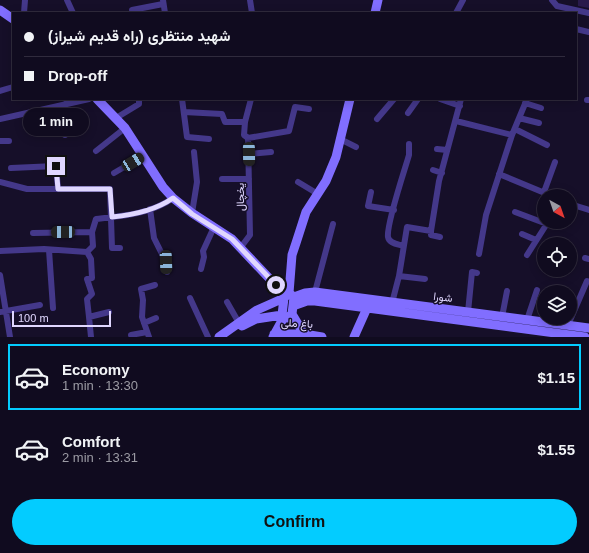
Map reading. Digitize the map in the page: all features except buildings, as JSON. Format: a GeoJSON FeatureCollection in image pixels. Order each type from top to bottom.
{"type":"FeatureCollection","features":[{"type":"Feature","properties":{"kind":"street"},"geometry":{"type":"LineString","coordinates":[[24,12],[25,0]]}},
{"type":"Feature","properties":{"kind":"street"},"geometry":{"type":"LineString","coordinates":[[67,0],[73,12]]}},
{"type":"Feature","properties":{"kind":"street"},"geometry":{"type":"LineString","coordinates":[[250,0],[252,12]]}},
{"type":"Feature","properties":{"kind":"street"},"geometry":{"type":"LineString","coordinates":[[375,12],[378,0]]}},
{"type":"Feature","properties":{"kind":"street"},"geometry":{"type":"LineString","coordinates":[[457,12],[463,0]]}},
{"type":"Feature","properties":{"kind":"street"},"geometry":{"type":"LineString","coordinates":[[552,0],[564,11],[576,12]]}},
{"type":"Feature","properties":{"kind":"street"},"geometry":{"type":"LineString","coordinates":[[132,10],[163,2],[165,12]]}},
{"type":"Feature","properties":{"kind":"street"},"geometry":{"type":"LineString","coordinates":[[0,10],[12,18]]}},
{"type":"Feature","properties":{"kind":"street"},"geometry":{"type":"LineString","coordinates":[[577,12],[589,13]]}},
{"type":"Feature","properties":{"kind":"street"},"geometry":{"type":"LineString","coordinates":[[577,29],[589,32]]}},
{"type":"Feature","properties":{"kind":"street"},"geometry":{"type":"LineString","coordinates":[[0,91],[12,87]]}},
{"type":"Feature","properties":{"kind":"street"},"geometry":{"type":"LineString","coordinates":[[0,119],[85,100]]}},
{"type":"Feature","properties":{"kind":"street"},"geometry":{"type":"LineString","coordinates":[[98,100],[125,128],[163,187],[173,198],[192,214],[232,239],[241,247],[288,304],[304,334]]}},
{"type":"Feature","properties":{"kind":"street"},"geometry":{"type":"LineString","coordinates":[[116,118],[139,104],[139,100]]}},
{"type":"Feature","properties":{"kind":"street"},"geometry":{"type":"LineString","coordinates":[[182,100],[187,137],[209,139]]}},
{"type":"Feature","properties":{"kind":"street","name":"یخچال"},"geometry":{"type":"LineString","coordinates":[[241,247],[250,235],[249,154],[248,138],[244,135],[245,122],[251,100]]}},
{"type":"Feature","properties":{"kind":"street"},"geometry":{"type":"LineString","coordinates":[[273,336],[288,304],[292,255],[306,212],[318,194],[336,157],[350,100]]}},
{"type":"Feature","properties":{"kind":"street"},"geometry":{"type":"LineString","coordinates":[[377,119],[393,100]]}},
{"type":"Feature","properties":{"kind":"street"},"geometry":{"type":"LineString","coordinates":[[408,113],[417,100]]}},
{"type":"Feature","properties":{"kind":"street"},"geometry":{"type":"LineString","coordinates":[[440,237],[431,235],[431,231],[447,150],[460,102],[447,100]]}},
{"type":"Feature","properties":{"kind":"street"},"geometry":{"type":"LineString","coordinates":[[479,254],[486,215],[499,174],[526,101],[541,108]]}},
{"type":"Feature","properties":{"kind":"street"},"geometry":{"type":"LineString","coordinates":[[65,104],[69,123],[65,127],[65,135]]}},
{"type":"Feature","properties":{"kind":"street"},"geometry":{"type":"LineString","coordinates":[[248,138],[289,131],[295,107],[309,109]]}},
{"type":"Feature","properties":{"kind":"street"},"geometry":{"type":"LineString","coordinates":[[184,112],[222,114],[225,122],[245,122]]}},
{"type":"Feature","properties":{"kind":"street"},"geometry":{"type":"LineString","coordinates":[[519,118],[539,123]]}},
{"type":"Feature","properties":{"kind":"street"},"geometry":{"type":"LineString","coordinates":[[456,121],[514,132],[548,145]]}},
{"type":"Feature","properties":{"kind":"street"},"geometry":{"type":"LineString","coordinates":[[96,151],[125,128]]}},
{"type":"Feature","properties":{"kind":"street"},"geometry":{"type":"LineString","coordinates":[[340,139],[356,146]]}},
{"type":"Feature","properties":{"kind":"street"},"geometry":{"type":"LineString","coordinates":[[0,141],[9,141]]}},
{"type":"Feature","properties":{"kind":"street"},"geometry":{"type":"LineString","coordinates":[[403,246],[391,242],[388,237],[388,224],[394,210],[410,155],[409,144]]}},
{"type":"Feature","properties":{"kind":"street"},"geometry":{"type":"LineString","coordinates":[[438,149],[447,150]]}},
{"type":"Feature","properties":{"kind":"street"},"geometry":{"type":"LineString","coordinates":[[192,214],[197,182],[194,152]]}},
{"type":"Feature","properties":{"kind":"street"},"geometry":{"type":"LineString","coordinates":[[249,154],[271,152]]}},
{"type":"Feature","properties":{"kind":"street"},"geometry":{"type":"LineString","coordinates":[[114,173],[143,156]]}},
{"type":"Feature","properties":{"kind":"street"},"geometry":{"type":"LineString","coordinates":[[545,189],[555,162]]}},
{"type":"Feature","properties":{"kind":"street"},"geometry":{"type":"LineString","coordinates":[[11,168],[56,166],[58,189]]}},
{"type":"Feature","properties":{"kind":"street"},"geometry":{"type":"LineString","coordinates":[[433,170],[442,173]]}},
{"type":"Feature","properties":{"kind":"street"},"geometry":{"type":"LineString","coordinates":[[499,174],[537,189]]}},
{"type":"Feature","properties":{"kind":"street"},"geometry":{"type":"LineString","coordinates":[[222,179],[249,179]]}},
{"type":"Feature","properties":{"kind":"street"},"geometry":{"type":"LineString","coordinates":[[0,182],[27,189],[110,189],[112,248],[120,248]]}},
{"type":"Feature","properties":{"kind":"street"},"geometry":{"type":"LineString","coordinates":[[298,182],[318,194]]}},
{"type":"Feature","properties":{"kind":"street"},"geometry":{"type":"LineString","coordinates":[[371,192],[368,206],[394,210]]}},
{"type":"Feature","properties":{"kind":"street"},"geometry":{"type":"LineString","coordinates":[[0,251],[49,250],[87,252],[93,246],[92,232],[96,219],[127,216],[162,206],[173,198]]}},
{"type":"Feature","properties":{"kind":"street"},"geometry":{"type":"LineString","coordinates":[[577,206],[589,210]]}},
{"type":"Feature","properties":{"kind":"street"},"geometry":{"type":"LineString","coordinates":[[150,209],[154,238],[166,262],[167,272]]}},
{"type":"Feature","properties":{"kind":"street"},"geometry":{"type":"LineString","coordinates":[[515,212],[537,220]]}},
{"type":"Feature","properties":{"kind":"street"},"geometry":{"type":"LineString","coordinates":[[315,292],[334,224]]}},
{"type":"Feature","properties":{"kind":"street"},"geometry":{"type":"LineString","coordinates":[[201,269],[204,257],[203,251],[214,227]]}},
{"type":"Feature","properties":{"kind":"street"},"geometry":{"type":"LineString","coordinates":[[392,303],[399,276],[407,227],[431,231]]}},
{"type":"Feature","properties":{"kind":"street"},"geometry":{"type":"LineString","coordinates":[[527,255],[543,229]]}},
{"type":"Feature","properties":{"kind":"street"},"geometry":{"type":"LineString","coordinates":[[33,232],[92,232]]}},
{"type":"Feature","properties":{"kind":"street"},"geometry":{"type":"LineString","coordinates":[[522,234],[536,240]]}},
{"type":"Feature","properties":{"kind":"street"},"geometry":{"type":"LineString","coordinates":[[49,250],[54,308]]}},
{"type":"Feature","properties":{"kind":"street"},"geometry":{"type":"LineString","coordinates":[[87,252],[91,259],[92,278],[87,279],[92,294],[87,299],[91,337]]}},
{"type":"Feature","properties":{"kind":"street"},"geometry":{"type":"LineString","coordinates":[[468,312],[472,272],[477,273]]}},
{"type":"Feature","properties":{"kind":"street"},"geometry":{"type":"LineString","coordinates":[[0,275],[3,312],[10,337]]}},
{"type":"Feature","properties":{"kind":"street"},"geometry":{"type":"LineString","coordinates":[[399,276],[425,279]]}},
{"type":"Feature","properties":{"kind":"street"},"geometry":{"type":"LineString","coordinates":[[577,304],[587,281]]}},
{"type":"Feature","properties":{"kind":"street"},"geometry":{"type":"LineString","coordinates":[[131,335],[148,335],[142,317],[143,300],[141,289],[155,285]]}},
{"type":"Feature","properties":{"kind":"street"},"geometry":{"type":"LineString","coordinates":[[527,320],[537,290]]}},
{"type":"Feature","properties":{"kind":"street"},"geometry":{"type":"LineString","coordinates":[[502,317],[507,291]]}},
{"type":"Feature","properties":{"kind":"street","name":"شورا"},"geometry":{"type":"LineString","coordinates":[[288,304],[305,293],[315,292],[537,321]]}},
{"type":"Feature","properties":{"kind":"street"},"geometry":{"type":"LineString","coordinates":[[190,298],[208,337]]}},
{"type":"Feature","properties":{"kind":"street","name":"شورا"},"geometry":{"type":"LineString","coordinates":[[288,304],[307,301],[560,335],[585,337]]}},
{"type":"Feature","properties":{"kind":"street"},"geometry":{"type":"LineString","coordinates":[[227,302],[240,325]]}},
{"type":"Feature","properties":{"kind":"street"},"geometry":{"type":"LineString","coordinates":[[228,337],[257,310],[288,304]]}},
{"type":"Feature","properties":{"kind":"street"},"geometry":{"type":"LineString","coordinates":[[219,337],[240,325],[288,304]]}},
{"type":"Feature","properties":{"kind":"street"},"geometry":{"type":"LineString","coordinates":[[3,312],[40,305]]}},
{"type":"Feature","properties":{"kind":"street"},"geometry":{"type":"LineString","coordinates":[[354,337],[367,308]]}},
{"type":"Feature","properties":{"kind":"street"},"geometry":{"type":"LineString","coordinates":[[89,317],[109,312]]}},
{"type":"Feature","properties":{"kind":"street"},"geometry":{"type":"LineString","coordinates":[[144,323],[156,318]]}},
{"type":"Feature","properties":{"kind":"street","name":"شورا"},"geometry":{"type":"LineString","coordinates":[[568,325],[589,328]]}},
{"type":"Feature","properties":{"kind":"street","name":"باغ ملی"},"geometry":{"type":"LineString","coordinates":[[273,336],[304,334],[322,337]]}},
{"type":"Feature","properties":{"kind":"route"},"geometry":{"type":"LineString","coordinates":[[56,166],[58,189],[110,189],[112,217],[127,216],[162,206],[173,198],[192,214],[232,239],[276,285]]}}]}
